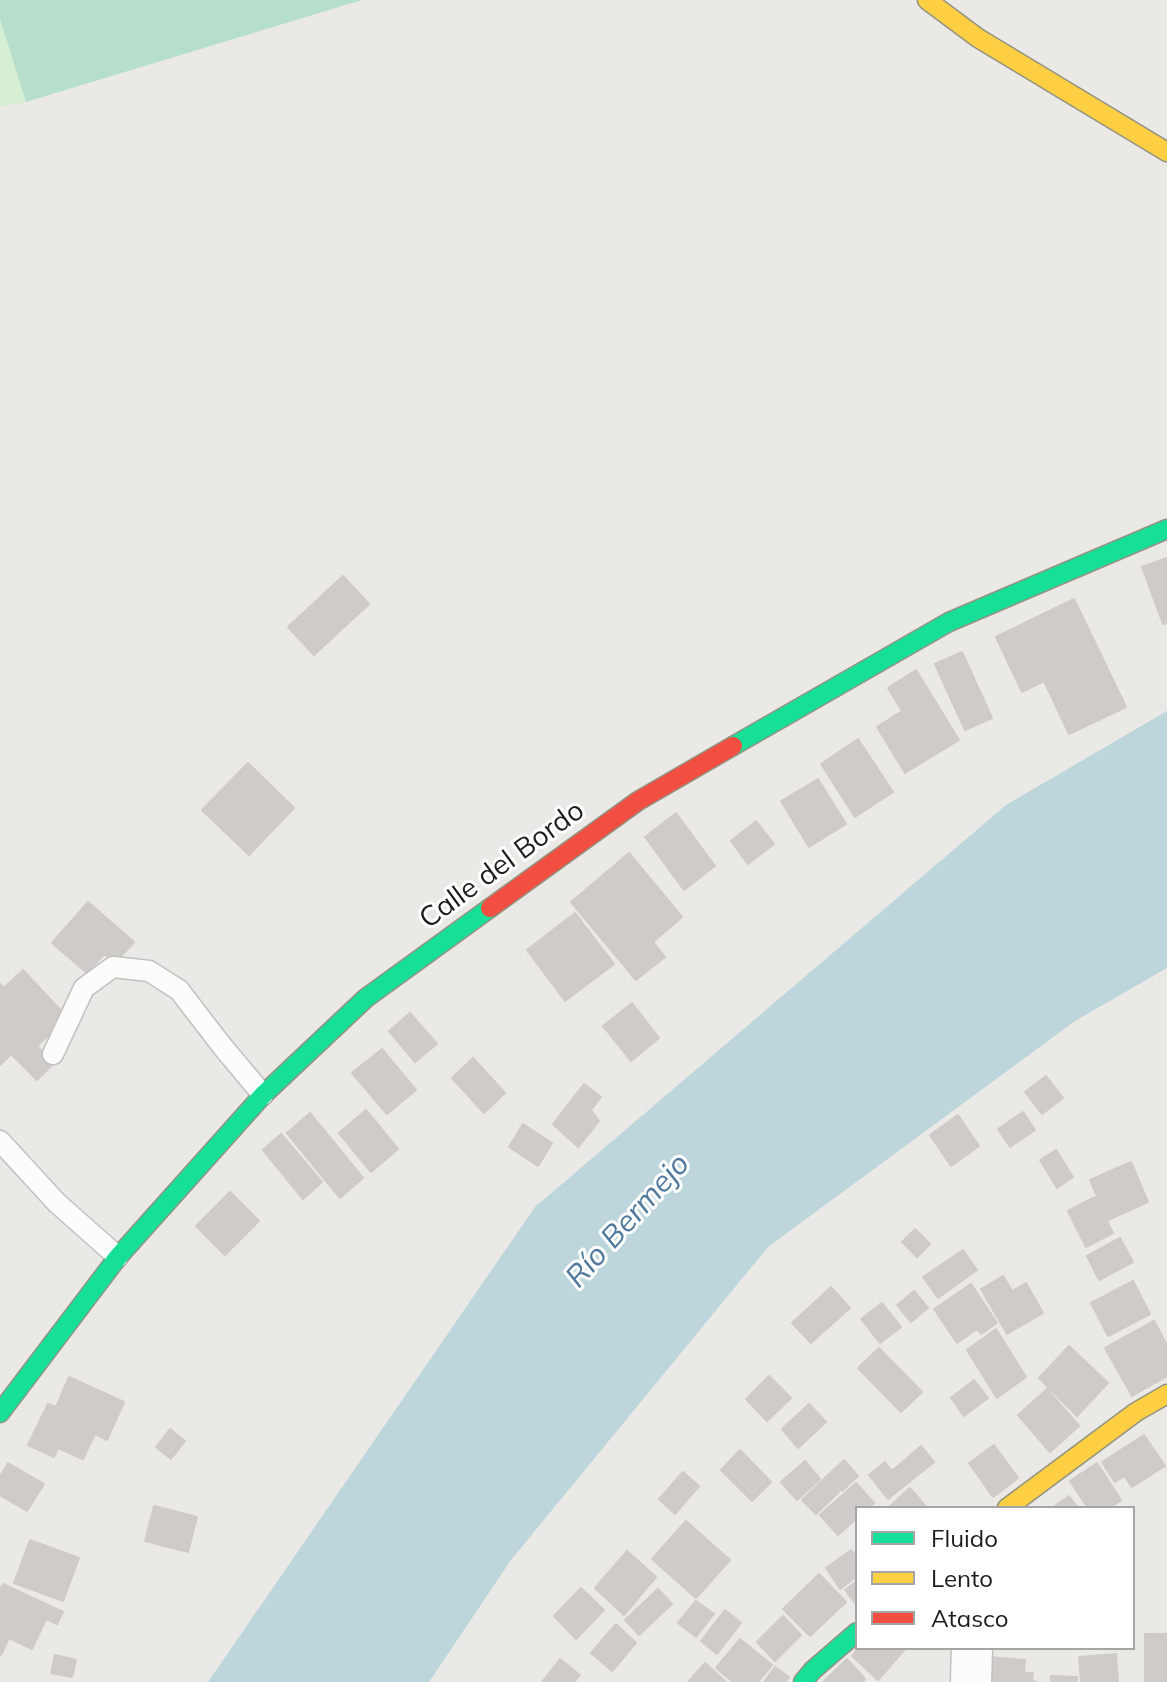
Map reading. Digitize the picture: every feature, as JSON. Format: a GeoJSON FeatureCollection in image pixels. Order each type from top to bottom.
{"type":"FeatureCollection","features":[{"type":"Feature","properties":{"kind":"street"},"geometry":{"type":"LineString","coordinates":[[927,0],[978,38],[1167,152]]}},
{"type":"Feature","properties":{"kind":"street","name":"Calle del Bordo"},"geometry":{"type":"LineString","coordinates":[[0,1413],[118,1257],[263,1095],[366,998],[638,801],[949,622],[1167,529]]}},
{"type":"Feature","properties":{"kind":"street"},"geometry":{"type":"LineString","coordinates":[[1010,1506],[1136,1412],[1167,1394]]}},
{"type":"Feature","properties":{"kind":"street"},"geometry":{"type":"LineString","coordinates":[[803,1682],[855,1634]]}},
{"type":"Feature","properties":{"kind":"street"},"geometry":{"type":"LineString","coordinates":[[971,1682],[972,1650]]}},
{"type":"Feature","properties":{"kind":"lane"},"geometry":{"type":"LineString","coordinates":[[53,1054],[84,988],[113,967],[149,971],[179,990],[263,1095]]}},
{"type":"Feature","properties":{"kind":"lane"},"geometry":{"type":"LineString","coordinates":[[0,1141],[57,1203],[118,1257]]}},
{"type":"Feature","properties":{"kind":"green space"},"geometry":{"type":"Polygon","coordinates":[[[0,0],[362,0],[26,102],[0,19],[0,0]]]}},
{"type":"Feature","properties":{"kind":"green space"},"geometry":{"type":"Polygon","coordinates":[[[0,19],[26,102],[0,107],[0,19]]]}},
{"type":"Feature","properties":{"kind":"water","name":"Río Bermejo"},"geometry":{"type":"Polygon","coordinates":[[[1167,711],[1167,968],[1075,1021],[768,1247],[511,1560],[429,1682],[208,1682],[535,1207],[1006,805],[1167,711]]]}},
{"type":"Feature","properties":{"kind":"building"},"geometry":{"type":"Polygon","coordinates":[[[1167,558],[1167,623],[1163,624],[1142,567],[1167,558]]]}},
{"type":"Feature","properties":{"kind":"building"},"geometry":{"type":"Polygon","coordinates":[[[343,576],[369,604],[314,655],[288,627],[343,576]]]}},
{"type":"Feature","properties":{"kind":"building"},"geometry":{"type":"Polygon","coordinates":[[[1074,599],[1126,707],[1069,734],[1044,681],[1022,692],[996,637],[1074,599]]]}},
{"type":"Feature","properties":{"kind":"building"},"geometry":{"type":"Polygon","coordinates":[[[962,652],[992,718],[965,730],[935,664],[962,652]]]}},
{"type":"Feature","properties":{"kind":"building"},"geometry":{"type":"Polygon","coordinates":[[[916,670],[959,740],[905,773],[877,727],[902,711],[888,688],[916,670]]]}},
{"type":"Feature","properties":{"kind":"building"},"geometry":{"type":"Polygon","coordinates":[[[858,739],[893,792],[855,817],[821,764],[858,739]]]}},
{"type":"Feature","properties":{"kind":"building"},"geometry":{"type":"Polygon","coordinates":[[[248,763],[294,808],[249,855],[202,810],[248,763]]]}},
{"type":"Feature","properties":{"kind":"building"},"geometry":{"type":"Polygon","coordinates":[[[818,779],[846,824],[809,847],[781,801],[818,779]]]}},
{"type":"Feature","properties":{"kind":"building"},"geometry":{"type":"Polygon","coordinates":[[[676,813],[715,866],[684,890],[645,837],[676,813]]]}},
{"type":"Feature","properties":{"kind":"building"},"geometry":{"type":"Polygon","coordinates":[[[756,821],[774,844],[748,864],[731,841],[756,821]]]}},
{"type":"Feature","properties":{"kind":"building"},"geometry":{"type":"Polygon","coordinates":[[[629,853],[682,917],[653,942],[665,957],[636,980],[571,902],[629,853]]]}},
{"type":"Feature","properties":{"kind":"building"},"geometry":{"type":"Polygon","coordinates":[[[88,902],[134,942],[115,963],[104,954],[87,973],[52,943],[88,902]]]}},
{"type":"Feature","properties":{"kind":"building"},"geometry":{"type":"Polygon","coordinates":[[[575,913],[614,964],[565,1001],[527,950],[575,913]]]}},
{"type":"Feature","properties":{"kind":"building"},"geometry":{"type":"Polygon","coordinates":[[[23,970],[67,1017],[37,1046],[54,1063],[37,1080],[11,1054],[0,1065],[0,984],[4,988],[23,970]]]}},
{"type":"Feature","properties":{"kind":"building"},"geometry":{"type":"Polygon","coordinates":[[[632,1003],[659,1038],[631,1061],[603,1026],[632,1003]]]}},
{"type":"Feature","properties":{"kind":"building"},"geometry":{"type":"Polygon","coordinates":[[[410,1013],[437,1044],[415,1062],[389,1031],[410,1013]]]}},
{"type":"Feature","properties":{"kind":"building"},"geometry":{"type":"Polygon","coordinates":[[[382,1049],[416,1090],[387,1114],[352,1073],[382,1049]]]}},
{"type":"Feature","properties":{"kind":"building"},"geometry":{"type":"Polygon","coordinates":[[[473,1058],[505,1093],[484,1113],[452,1078],[473,1058]]]}},
{"type":"Feature","properties":{"kind":"building"},"geometry":{"type":"Polygon","coordinates":[[[1046,1076],[1063,1098],[1042,1114],[1025,1092],[1046,1076]]]}},
{"type":"Feature","properties":{"kind":"building"},"geometry":{"type":"Polygon","coordinates":[[[584,1084],[601,1097],[591,1110],[599,1121],[578,1147],[553,1124],[584,1084]]]}},
{"type":"Feature","properties":{"kind":"building"},"geometry":{"type":"Polygon","coordinates":[[[366,1110],[398,1149],[371,1172],[339,1133],[366,1110]]]}},
{"type":"Feature","properties":{"kind":"building"},"geometry":{"type":"Polygon","coordinates":[[[1023,1112],[1035,1130],[1010,1147],[998,1129],[1023,1112]]]}},
{"type":"Feature","properties":{"kind":"building"},"geometry":{"type":"Polygon","coordinates":[[[310,1113],[363,1178],[340,1198],[287,1133],[310,1113]]]}},
{"type":"Feature","properties":{"kind":"building"},"geometry":{"type":"Polygon","coordinates":[[[958,1115],[979,1146],[951,1166],[930,1135],[958,1115]]]}},
{"type":"Feature","properties":{"kind":"building"},"geometry":{"type":"Polygon","coordinates":[[[523,1124],[552,1143],[538,1166],[509,1147],[523,1124]]]}},
{"type":"Feature","properties":{"kind":"building"},"geometry":{"type":"Polygon","coordinates":[[[281,1134],[322,1182],[303,1199],[263,1150],[281,1134]]]}},
{"type":"Feature","properties":{"kind":"building"},"geometry":{"type":"Polygon","coordinates":[[[1056,1150],[1073,1177],[1057,1188],[1040,1160],[1056,1150]]]}},
{"type":"Feature","properties":{"kind":"building"},"geometry":{"type":"Polygon","coordinates":[[[1131,1162],[1148,1202],[1108,1220],[1090,1180],[1131,1162]]]}},
{"type":"Feature","properties":{"kind":"building"},"geometry":{"type":"Polygon","coordinates":[[[230,1192],[259,1221],[225,1255],[196,1226],[230,1192]]]}},
{"type":"Feature","properties":{"kind":"building"},"geometry":{"type":"Polygon","coordinates":[[[1095,1197],[1113,1233],[1086,1247],[1068,1211],[1095,1197]]]}},
{"type":"Feature","properties":{"kind":"building"},"geometry":{"type":"Polygon","coordinates":[[[915,1229],[930,1244],[917,1257],[902,1242],[915,1229]]]}},
{"type":"Feature","properties":{"kind":"building"},"geometry":{"type":"Polygon","coordinates":[[[1120,1238],[1133,1262],[1099,1280],[1087,1256],[1120,1238]]]}},
{"type":"Feature","properties":{"kind":"building"},"geometry":{"type":"Polygon","coordinates":[[[963,1250],[977,1270],[938,1298],[923,1277],[963,1250]]]}},
{"type":"Feature","properties":{"kind":"building"},"geometry":{"type":"Polygon","coordinates":[[[1003,1276],[1012,1291],[1026,1283],[1043,1313],[1007,1334],[981,1289],[1003,1276]]]}},
{"type":"Feature","properties":{"kind":"building"},"geometry":{"type":"Polygon","coordinates":[[[1133,1281],[1150,1314],[1108,1336],[1091,1303],[1133,1281]]]}},
{"type":"Feature","properties":{"kind":"building"},"geometry":{"type":"Polygon","coordinates":[[[971,1284],[997,1323],[981,1334],[977,1329],[957,1343],[934,1309],[971,1284]]]}},
{"type":"Feature","properties":{"kind":"building"},"geometry":{"type":"Polygon","coordinates":[[[831,1287],[850,1308],[811,1343],[792,1323],[831,1287]]]}},
{"type":"Feature","properties":{"kind":"building"},"geometry":{"type":"Polygon","coordinates":[[[914,1291],[928,1308],[911,1322],[897,1305],[914,1291]]]}},
{"type":"Feature","properties":{"kind":"building"},"geometry":{"type":"Polygon","coordinates":[[[882,1303],[901,1327],[880,1343],[861,1319],[882,1303]]]}},
{"type":"Feature","properties":{"kind":"building"},"geometry":{"type":"Polygon","coordinates":[[[1154,1321],[1167,1345],[1167,1376],[1132,1396],[1105,1348],[1154,1321]]]}},
{"type":"Feature","properties":{"kind":"building"},"geometry":{"type":"Polygon","coordinates":[[[996,1329],[1026,1377],[997,1398],[967,1350],[996,1329]]]}},
{"type":"Feature","properties":{"kind":"building"},"geometry":{"type":"Polygon","coordinates":[[[1069,1346],[1108,1383],[1077,1416],[1039,1378],[1069,1346]]]}},
{"type":"Feature","properties":{"kind":"building"},"geometry":{"type":"Polygon","coordinates":[[[879,1348],[922,1392],[901,1412],[858,1368],[879,1348]]]}},
{"type":"Feature","properties":{"kind":"building"},"geometry":{"type":"Polygon","coordinates":[[[769,1376],[791,1398],[767,1421],[746,1399],[769,1376]]]}},
{"type":"Feature","properties":{"kind":"building"},"geometry":{"type":"Polygon","coordinates":[[[69,1377],[124,1402],[107,1440],[95,1434],[83,1459],[58,1448],[54,1457],[28,1445],[48,1404],[56,1407],[69,1377]]]}},
{"type":"Feature","properties":{"kind":"building"},"geometry":{"type":"Polygon","coordinates":[[[974,1380],[988,1398],[964,1416],[951,1398],[974,1380]]]}},
{"type":"Feature","properties":{"kind":"building"},"geometry":{"type":"Polygon","coordinates":[[[1047,1389],[1079,1426],[1050,1452],[1018,1415],[1047,1389]]]}},
{"type":"Feature","properties":{"kind":"building"},"geometry":{"type":"Polygon","coordinates":[[[809,1404],[826,1422],[798,1448],[782,1429],[809,1404]]]}},
{"type":"Feature","properties":{"kind":"building"},"geometry":{"type":"Polygon","coordinates":[[[170,1429],[185,1441],[171,1459],[156,1447],[170,1429]]]}},
{"type":"Feature","properties":{"kind":"building"},"geometry":{"type":"Polygon","coordinates":[[[1144,1435],[1165,1466],[1132,1487],[1124,1476],[1115,1482],[1102,1462],[1144,1435]]]}},
{"type":"Feature","properties":{"kind":"building"},"geometry":{"type":"Polygon","coordinates":[[[994,1445],[1018,1478],[993,1497],[969,1463],[994,1445]]]}},
{"type":"Feature","properties":{"kind":"building"},"geometry":{"type":"Polygon","coordinates":[[[921,1446],[934,1462],[888,1499],[869,1475],[885,1462],[892,1471],[921,1446]]]}},
{"type":"Feature","properties":{"kind":"building"},"geometry":{"type":"Polygon","coordinates":[[[740,1450],[771,1482],[752,1501],[721,1470],[740,1450]]]}},
{"type":"Feature","properties":{"kind":"building"},"geometry":{"type":"Polygon","coordinates":[[[844,1460],[858,1476],[842,1491],[827,1476],[844,1460]]]}},
{"type":"Feature","properties":{"kind":"building"},"geometry":{"type":"Polygon","coordinates":[[[805,1461],[820,1479],[797,1500],[781,1482],[805,1461]]]}},
{"type":"Feature","properties":{"kind":"building"},"geometry":{"type":"Polygon","coordinates":[[[8,1463],[44,1484],[27,1511],[0,1495],[0,1477],[8,1463]]]}},
{"type":"Feature","properties":{"kind":"building"},"geometry":{"type":"Polygon","coordinates":[[[1097,1463],[1121,1500],[1113,1506],[1087,1506],[1070,1481],[1097,1463]]]}},
{"type":"Feature","properties":{"kind":"building"},"geometry":{"type":"Polygon","coordinates":[[[683,1472],[699,1486],[675,1514],[659,1499],[683,1472]]]}},
{"type":"Feature","properties":{"kind":"building"},"geometry":{"type":"Polygon","coordinates":[[[826,1477],[839,1492],[816,1514],[802,1500],[826,1477]]]}},
{"type":"Feature","properties":{"kind":"building"},"geometry":{"type":"Polygon","coordinates":[[[856,1483],[874,1503],[870,1506],[855,1506],[855,1520],[838,1535],[820,1515],[856,1483]]]}},
{"type":"Feature","properties":{"kind":"building"},"geometry":{"type":"Polygon","coordinates":[[[910,1488],[925,1506],[890,1506],[910,1488]]]}},
{"type":"Feature","properties":{"kind":"building"},"geometry":{"type":"Polygon","coordinates":[[[1069,1496],[1076,1506],[1055,1506],[1069,1496]]]}},
{"type":"Feature","properties":{"kind":"building"},"geometry":{"type":"Polygon","coordinates":[[[154,1506],[197,1517],[188,1552],[145,1541],[154,1506]]]}},
{"type":"Feature","properties":{"kind":"building"},"geometry":{"type":"Polygon","coordinates":[[[686,1521],[730,1560],[696,1598],[652,1559],[686,1521]]]}},
{"type":"Feature","properties":{"kind":"building"},"geometry":{"type":"Polygon","coordinates":[[[30,1540],[79,1558],[63,1601],[14,1583],[30,1540]]]}},
{"type":"Feature","properties":{"kind":"building"},"geometry":{"type":"Polygon","coordinates":[[[851,1550],[855,1555],[855,1578],[840,1589],[826,1568],[851,1550]]]}},
{"type":"Feature","properties":{"kind":"building"},"geometry":{"type":"Polygon","coordinates":[[[627,1551],[656,1577],[624,1615],[595,1588],[627,1551]]]}},
{"type":"Feature","properties":{"kind":"building"},"geometry":{"type":"Polygon","coordinates":[[[819,1574],[846,1602],[810,1636],[783,1609],[819,1574]]]}},
{"type":"Feature","properties":{"kind":"building"},"geometry":{"type":"Polygon","coordinates":[[[855,1582],[855,1603],[845,1590],[855,1582]]]}},
{"type":"Feature","properties":{"kind":"building"},"geometry":{"type":"Polygon","coordinates":[[[3,1584],[63,1612],[57,1624],[46,1619],[32,1649],[9,1638],[1,1655],[0,1589],[3,1584]]]}},
{"type":"Feature","properties":{"kind":"building"},"geometry":{"type":"Polygon","coordinates":[[[581,1588],[604,1610],[576,1639],[554,1616],[581,1588]]]}},
{"type":"Feature","properties":{"kind":"building"},"geometry":{"type":"Polygon","coordinates":[[[658,1589],[672,1604],[639,1635],[625,1620],[658,1589]]]}},
{"type":"Feature","properties":{"kind":"building"},"geometry":{"type":"Polygon","coordinates":[[[696,1601],[714,1614],[696,1637],[678,1623],[696,1601]]]}},
{"type":"Feature","properties":{"kind":"building"},"geometry":{"type":"Polygon","coordinates":[[[725,1610],[741,1623],[717,1654],[701,1641],[725,1610]]]}},
{"type":"Feature","properties":{"kind":"building"},"geometry":{"type":"Polygon","coordinates":[[[783,1616],[801,1635],[775,1661],[757,1642],[783,1616]]]}},
{"type":"Feature","properties":{"kind":"building"},"geometry":{"type":"Polygon","coordinates":[[[616,1624],[636,1643],[612,1671],[591,1653],[616,1624]]]}},
{"type":"Feature","properties":{"kind":"building"},"geometry":{"type":"Polygon","coordinates":[[[1145,1634],[1167,1634],[1167,1682],[1145,1682],[1145,1634]]]}},
{"type":"Feature","properties":{"kind":"building"},"geometry":{"type":"Polygon","coordinates":[[[740,1639],[772,1665],[758,1682],[733,1682],[716,1668],[740,1639]]]}},
{"type":"Feature","properties":{"kind":"building"},"geometry":{"type":"Polygon","coordinates":[[[857,1650],[904,1650],[878,1680],[852,1656],[857,1650]]]}},
{"type":"Feature","properties":{"kind":"building"},"geometry":{"type":"Polygon","coordinates":[[[1116,1654],[1118,1682],[1081,1682],[1079,1657],[1116,1654]]]}},
{"type":"Feature","properties":{"kind":"building"},"geometry":{"type":"Polygon","coordinates":[[[55,1655],[76,1660],[72,1677],[51,1673],[55,1655]]]}},
{"type":"Feature","properties":{"kind":"building"},"geometry":{"type":"Polygon","coordinates":[[[988,1657],[1025,1660],[1024,1673],[1033,1673],[1032,1681],[1037,1682],[986,1682],[988,1657]]]}},
{"type":"Feature","properties":{"kind":"building"},"geometry":{"type":"Polygon","coordinates":[[[560,1659],[580,1675],[574,1682],[542,1682],[560,1659]]]}},
{"type":"Feature","properties":{"kind":"building"},"geometry":{"type":"Polygon","coordinates":[[[847,1659],[865,1679],[862,1682],[823,1682],[847,1659]]]}},
{"type":"Feature","properties":{"kind":"building"},"geometry":{"type":"Polygon","coordinates":[[[705,1663],[726,1682],[690,1682],[705,1663]]]}},
{"type":"Feature","properties":{"kind":"building"},"geometry":{"type":"Polygon","coordinates":[[[775,1667],[789,1677],[786,1682],[764,1682],[775,1667]]]}},
{"type":"Feature","properties":{"kind":"building"},"geometry":{"type":"Polygon","coordinates":[[[1051,1676],[1077,1677],[1077,1682],[1051,1682],[1051,1676]]]}},
{"type":"Feature","properties":{"kind":"traffic: fast"},"geometry":{"type":"LineString","coordinates":[[733,746],[949,622],[1167,529]]}},
{"type":"Feature","properties":{"kind":"traffic: fast"},"geometry":{"type":"LineString","coordinates":[[0,1413],[118,1257],[263,1095],[366,998],[490,908]]}},
{"type":"Feature","properties":{"kind":"traffic: fast"},"geometry":{"type":"LineString","coordinates":[[803,1682],[855,1634]]}},
{"type":"Feature","properties":{"kind":"traffic: slow"},"geometry":{"type":"LineString","coordinates":[[927,0],[978,38],[1167,152]]}},
{"type":"Feature","properties":{"kind":"traffic: slow"},"geometry":{"type":"LineString","coordinates":[[1010,1506],[1136,1412],[1167,1394]]}},
{"type":"Feature","properties":{"kind":"traffic: jam"},"geometry":{"type":"LineString","coordinates":[[490,908],[638,801],[733,746]]}}]}
